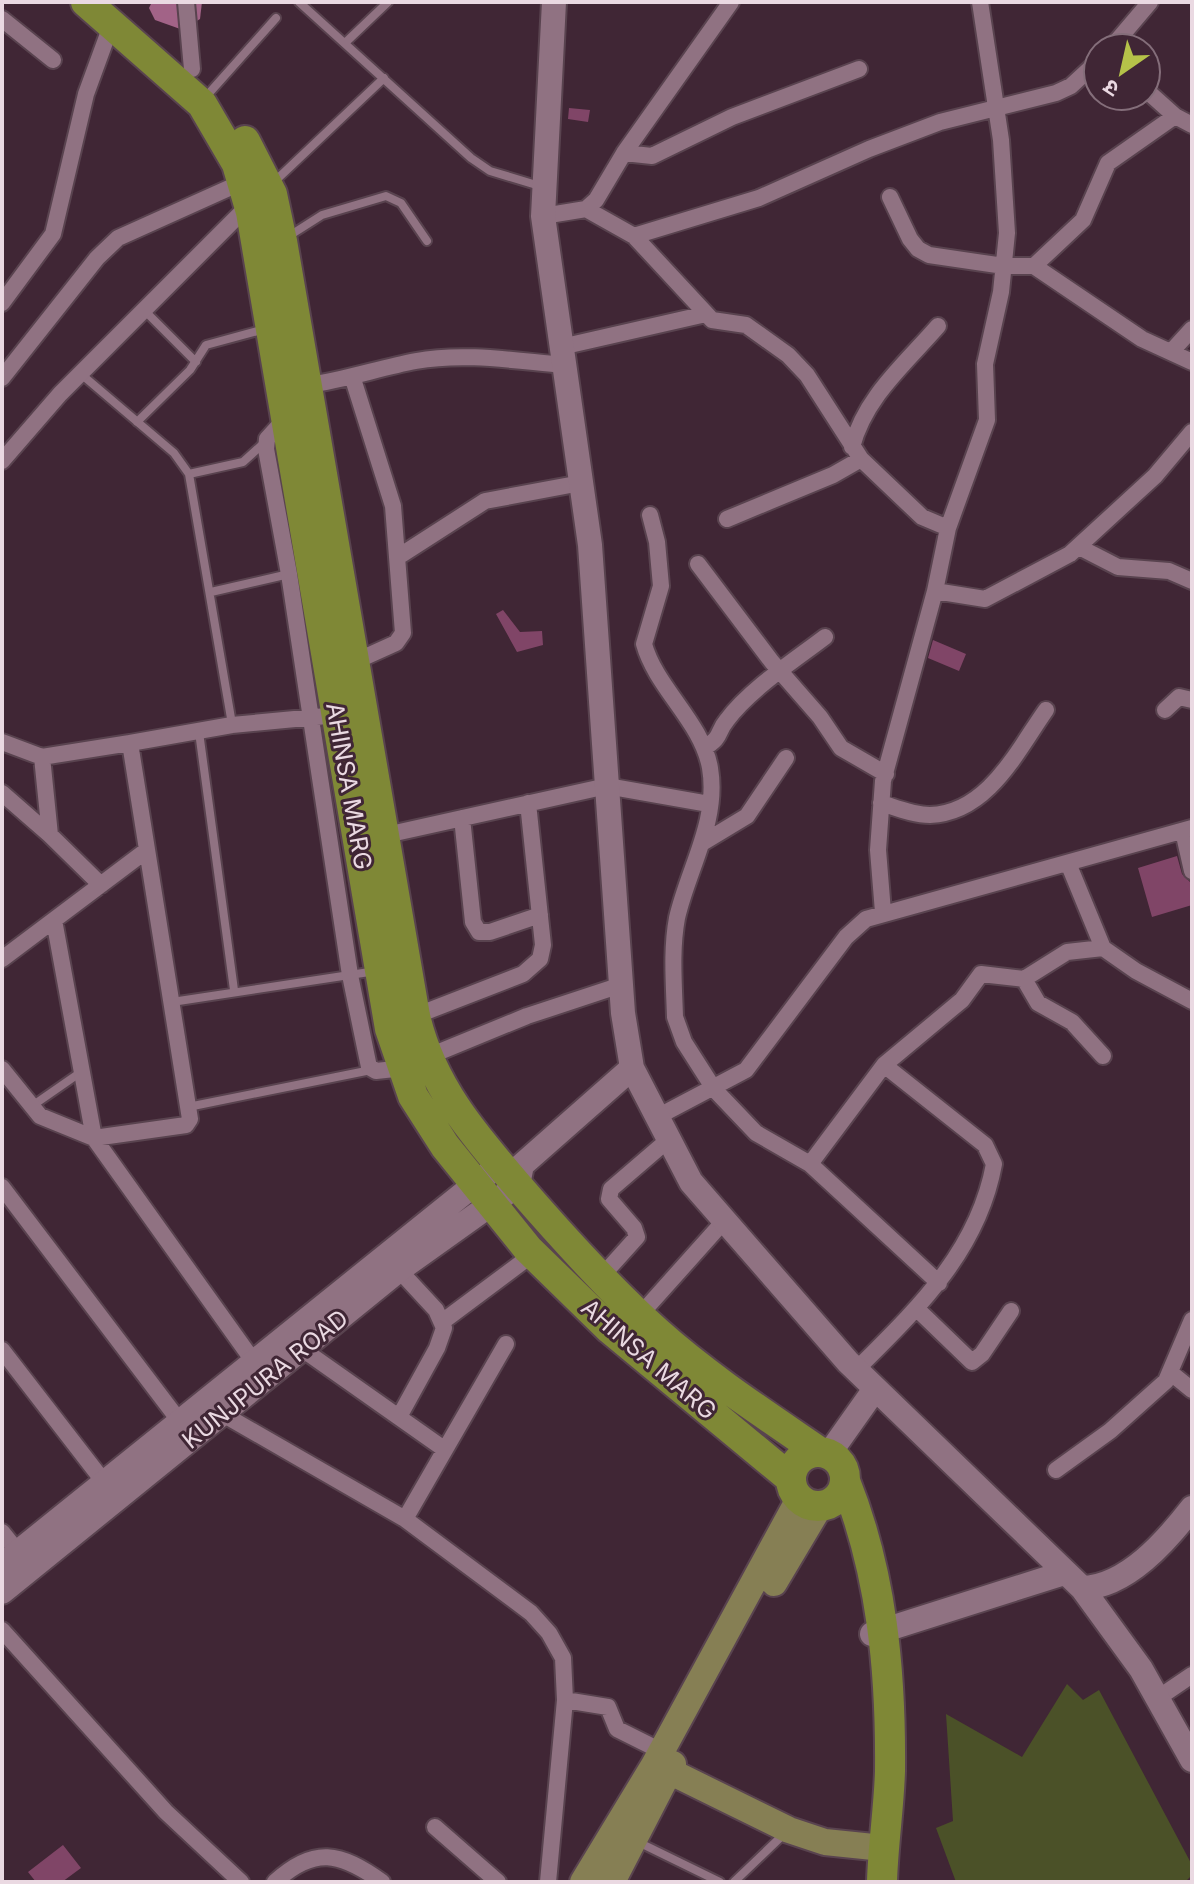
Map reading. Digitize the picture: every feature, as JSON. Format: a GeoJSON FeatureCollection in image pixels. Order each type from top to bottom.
{"type":"FeatureCollection","features":[{"type":"Feature","properties":{"kind":"highway","name":"AHINSA MARG"},"geometry":{"type":"LineString","coordinates":[[86,2],[112,12],[202,80],[233,116],[255,187],[282,241],[354,662],[357,841]]}},
{"type":"Feature","properties":{"kind":"highway","name":"AHINSA MARG"},"geometry":{"type":"LineString","coordinates":[[112,12],[202,104],[237,164],[255,187],[270,327],[276,429],[323,716],[393,968],[415,1016],[413,1096],[445,1146],[533,1254],[610,1329],[818,1493]]}},
{"type":"Feature","properties":{"kind":"highway","name":"AHINSA MARG"},"geometry":{"type":"LineString","coordinates":[[393,968],[390,1029],[601,1277],[640,1315],[756,1409],[824,1453]]}},
{"type":"Feature","properties":{"kind":"highway"},"geometry":{"type":"LineString","coordinates":[[818,1493],[844,1470],[824,1453],[799,1458],[818,1493],[864,1532],[878,1633],[890,1773],[882,1882]]}},
{"type":"Feature","properties":{"kind":"main road"},"geometry":{"type":"LineString","coordinates":[[583,1882],[665,1761],[818,1493]]}},
{"type":"Feature","properties":{"kind":"main road"},"geometry":{"type":"LineString","coordinates":[[665,1761],[789,1830],[825,1842],[883,1848]]}},
{"type":"Feature","properties":{"kind":"main road"},"geometry":{"type":"LineString","coordinates":[[612,1882],[634,1840],[665,1761]]}},
{"type":"Feature","properties":{"kind":"street"},"geometry":{"type":"LineString","coordinates":[[186,2],[202,80]]}},
{"type":"Feature","properties":{"kind":"street"},"geometry":{"type":"LineString","coordinates":[[554,2],[543,216],[590,545],[621,985],[632,1068],[691,1182],[856,1370],[1073,1581],[1158,1698],[1192,1760]]}},
{"type":"Feature","properties":{"kind":"street"},"geometry":{"type":"LineString","coordinates":[[543,216],[586,209],[596,200],[624,153],[731,2]]}},
{"type":"Feature","properties":{"kind":"street"},"geometry":{"type":"LineString","coordinates":[[883,912],[878,850],[886,774],[935,591],[948,528],[987,420],[985,364],[1004,266],[1007,233],[995,107],[980,2]]}},
{"type":"Feature","properties":{"kind":"street"},"geometry":{"type":"LineString","coordinates":[[1128,32],[1150,2]]}},
{"type":"Feature","properties":{"kind":"street"},"geometry":{"type":"LineString","coordinates":[[2,303],[53,234],[86,94],[112,12]]}},
{"type":"Feature","properties":{"kind":"street"},"geometry":{"type":"LineString","coordinates":[[2,19],[53,60]]}},
{"type":"Feature","properties":{"kind":"street"},"geometry":{"type":"LineString","coordinates":[[624,153],[652,156],[732,117],[859,69]]}},
{"type":"Feature","properties":{"kind":"street"},"geometry":{"type":"LineString","coordinates":[[634,236],[759,198],[869,149],[940,122],[1056,93],[1071,86],[1082,76]]}},
{"type":"Feature","properties":{"kind":"street"},"geometry":{"type":"LineString","coordinates":[[1162,104],[1192,125]]}},
{"type":"Feature","properties":{"kind":"street"},"geometry":{"type":"LineString","coordinates":[[1034,266],[1083,220],[1108,163],[1175,116]]}},
{"type":"Feature","properties":{"kind":"street"},"geometry":{"type":"LineString","coordinates":[[2,461],[255,187]]}},
{"type":"Feature","properties":{"kind":"street"},"geometry":{"type":"LineString","coordinates":[[2,378],[97,258],[118,238],[255,187]]}},
{"type":"Feature","properties":{"kind":"street"},"geometry":{"type":"LineString","coordinates":[[890,197],[918,249],[941,259],[1034,266],[1142,339],[1192,362]]}},
{"type":"Feature","properties":{"kind":"street"},"geometry":{"type":"LineString","coordinates":[[586,209],[634,236],[706,314],[720,324],[746,325],[788,355],[807,375],[856,453],[922,517],[948,528]]}},
{"type":"Feature","properties":{"kind":"street"},"geometry":{"type":"LineString","coordinates":[[2,742],[42,757],[232,725],[323,716],[289,574],[267,456],[276,429],[309,391],[416,361],[563,356],[706,314]]}},
{"type":"Feature","properties":{"kind":"street"},"geometry":{"type":"LineString","coordinates":[[727,519],[833,475],[856,453],[859,421],[869,404],[938,326]]}},
{"type":"Feature","properties":{"kind":"street"},"geometry":{"type":"LineString","coordinates":[[1171,352],[1192,329]]}},
{"type":"Feature","properties":{"kind":"street"},"geometry":{"type":"LineString","coordinates":[[353,379],[393,506],[402,619],[400,640],[354,662]]}},
{"type":"Feature","properties":{"kind":"street"},"geometry":{"type":"LineString","coordinates":[[935,591],[985,599],[1079,547],[1155,476],[1192,432]]}},
{"type":"Feature","properties":{"kind":"street"},"geometry":{"type":"LineString","coordinates":[[398,557],[485,501],[581,483]]}},
{"type":"Feature","properties":{"kind":"street"},"geometry":{"type":"LineString","coordinates":[[650,515],[661,586],[644,644],[704,748],[711,779],[704,842],[686,885],[677,920],[675,1017],[684,1042],[714,1089],[768,1143],[810,1164],[939,1283]]}},
{"type":"Feature","properties":{"kind":"street"},"geometry":{"type":"LineString","coordinates":[[1079,547],[1118,567],[1169,571],[1192,581]]}},
{"type":"Feature","properties":{"kind":"street"},"geometry":{"type":"LineString","coordinates":[[698,564],[780,671],[820,717],[844,752],[886,774]]}},
{"type":"Feature","properties":{"kind":"street"},"geometry":{"type":"LineString","coordinates":[[704,748],[718,740],[727,719],[780,671],[825,637]]}},
{"type":"Feature","properties":{"kind":"street"},"geometry":{"type":"LineString","coordinates":[[1165,710],[1179,697],[1192,700]]}},
{"type":"Feature","properties":{"kind":"street"},"geometry":{"type":"LineString","coordinates":[[881,803],[931,815],[972,800],[996,781],[1046,710]]}},
{"type":"Feature","properties":{"kind":"street"},"geometry":{"type":"LineString","coordinates":[[2,1069],[31,1107],[51,1123],[94,1138],[180,1129],[190,1119],[130,743]]}},
{"type":"Feature","properties":{"kind":"street"},"geometry":{"type":"LineString","coordinates":[[42,757],[50,835]]}},
{"type":"Feature","properties":{"kind":"street"},"geometry":{"type":"LineString","coordinates":[[704,842],[747,816],[786,758]]}},
{"type":"Feature","properties":{"kind":"street"},"geometry":{"type":"LineString","coordinates":[[621,985],[527,1016],[416,1063],[372,1070],[367,1063],[350,975],[357,841],[607,786],[709,804]]}},
{"type":"Feature","properties":{"kind":"street"},"geometry":{"type":"LineString","coordinates":[[2,793],[101,885]]}},
{"type":"Feature","properties":{"kind":"street"},"geometry":{"type":"LineString","coordinates":[[415,1016],[533,967],[540,959],[543,945],[528,803]]}},
{"type":"Feature","properties":{"kind":"street"},"geometry":{"type":"LineString","coordinates":[[462,818],[473,922],[479,932],[490,932],[540,915]]}},
{"type":"Feature","properties":{"kind":"street"},"geometry":{"type":"LineString","coordinates":[[657,1117],[746,1070],[846,937],[866,919],[1187,829],[1192,871]]}},
{"type":"Feature","properties":{"kind":"street"},"geometry":{"type":"LineString","coordinates":[[2,958],[147,850]]}},
{"type":"Feature","properties":{"kind":"street"},"geometry":{"type":"LineString","coordinates":[[1068,863],[1103,948],[1127,966],[1192,1001]]}},
{"type":"Feature","properties":{"kind":"street"},"geometry":{"type":"LineString","coordinates":[[54,920],[94,1138],[260,1370]]}},
{"type":"Feature","properties":{"kind":"street"},"geometry":{"type":"LineString","coordinates":[[810,1164],[884,1065],[962,1000],[981,974],[1024,979],[1067,952],[1103,948]]}},
{"type":"Feature","properties":{"kind":"street"},"geometry":{"type":"LineString","coordinates":[[1024,979],[1038,1003],[1072,1022],[1103,1056]]}},
{"type":"Feature","properties":{"kind":"street"},"geometry":{"type":"LineString","coordinates":[[856,1370],[939,1283],[973,1231],[994,1164],[985,1145],[884,1065]]}},
{"type":"Feature","properties":{"kind":"street"},"geometry":{"type":"LineString","coordinates":[[444,1449],[293,1343],[482,1192],[513,1172],[632,1068]]}},
{"type":"Feature","properties":{"kind":"street"},"geometry":{"type":"LineString","coordinates":[[601,1277],[637,1237],[634,1228],[609,1199],[611,1189],[668,1140]]}},
{"type":"Feature","properties":{"kind":"street"},"geometry":{"type":"LineString","coordinates":[[2,1187],[186,1429],[104,1482],[10,1559],[2,1532]]}},
{"type":"Feature","properties":{"kind":"street","name":"KUNJPURA ROAD"},"geometry":{"type":"LineString","coordinates":[[2,1592],[186,1429],[293,1343],[399,1270],[482,1192]]}},
{"type":"Feature","properties":{"kind":"street"},"geometry":{"type":"LineString","coordinates":[[2,1217],[16,1206]]}},
{"type":"Feature","properties":{"kind":"street"},"geometry":{"type":"LineString","coordinates":[[640,1315],[724,1221]]}},
{"type":"Feature","properties":{"kind":"street"},"geometry":{"type":"LineString","coordinates":[[442,1322],[533,1254]]}},
{"type":"Feature","properties":{"kind":"street"},"geometry":{"type":"LineString","coordinates":[[399,1270],[442,1322],[443,1334],[399,1417]]}},
{"type":"Feature","properties":{"kind":"street"},"geometry":{"type":"LineString","coordinates":[[917,1309],[972,1362],[982,1354],[1011,1311]]}},
{"type":"Feature","properties":{"kind":"street"},"geometry":{"type":"LineString","coordinates":[[1056,1470],[1110,1431],[1171,1373],[1192,1320]]}},
{"type":"Feature","properties":{"kind":"street"},"geometry":{"type":"LineString","coordinates":[[405,1519],[506,1344]]}},
{"type":"Feature","properties":{"kind":"street"},"geometry":{"type":"LineString","coordinates":[[2,1350],[104,1482]]}},
{"type":"Feature","properties":{"kind":"street"},"geometry":{"type":"LineString","coordinates":[[1171,1373],[1192,1390]]}},
{"type":"Feature","properties":{"kind":"street"},"geometry":{"type":"LineString","coordinates":[[824,1453],[875,1389]]}},
{"type":"Feature","properties":{"kind":"street"},"geometry":{"type":"LineString","coordinates":[[212,1408],[405,1519],[506,1594],[549,1633],[563,1658],[565,1700],[548,1882]]}},
{"type":"Feature","properties":{"kind":"street"},"geometry":{"type":"LineString","coordinates":[[878,1633],[1073,1581],[1105,1582],[1152,1554],[1192,1508]]}},
{"type":"Feature","properties":{"kind":"street"},"geometry":{"type":"LineString","coordinates":[[2,1630],[166,1812],[241,1882]]}},
{"type":"Feature","properties":{"kind":"street"},"geometry":{"type":"LineString","coordinates":[[1158,1698],[1192,1675]]}},
{"type":"Feature","properties":{"kind":"street"},"geometry":{"type":"LineString","coordinates":[[565,1700],[608,1707],[617,1729],[665,1761]]}},
{"type":"Feature","properties":{"kind":"street"},"geometry":{"type":"LineString","coordinates":[[435,1827],[498,1882]]}},
{"type":"Feature","properties":{"kind":"street"},"geometry":{"type":"LineString","coordinates":[[275,1882],[303,1859],[314,1856],[345,1860],[382,1882]]}},
{"type":"Feature","properties":{"kind":"lane"},"geometry":{"type":"LineString","coordinates":[[299,2],[471,158],[490,171],[544,187]]}},
{"type":"Feature","properties":{"kind":"lane"},"geometry":{"type":"LineString","coordinates":[[345,43],[388,2]]}},
{"type":"Feature","properties":{"kind":"lane"},"geometry":{"type":"LineString","coordinates":[[202,80],[276,18]]}},
{"type":"Feature","properties":{"kind":"lane"},"geometry":{"type":"LineString","coordinates":[[255,187],[384,78]]}},
{"type":"Feature","properties":{"kind":"lane"},"geometry":{"type":"LineString","coordinates":[[282,241],[322,215],[386,196],[401,203],[427,241]]}},
{"type":"Feature","properties":{"kind":"lane"},"geometry":{"type":"LineString","coordinates":[[144,310],[196,362]]}},
{"type":"Feature","properties":{"kind":"lane"},"geometry":{"type":"LineString","coordinates":[[137,422],[196,362],[202,349],[213,342],[270,327]]}},
{"type":"Feature","properties":{"kind":"lane"},"geometry":{"type":"LineString","coordinates":[[80,374],[174,453],[189,474],[232,725]]}},
{"type":"Feature","properties":{"kind":"lane"},"geometry":{"type":"LineString","coordinates":[[189,474],[253,457],[276,429]]}},
{"type":"Feature","properties":{"kind":"lane"},"geometry":{"type":"LineString","coordinates":[[211,592],[289,574]]}},
{"type":"Feature","properties":{"kind":"lane"},"geometry":{"type":"LineString","coordinates":[[199,731],[234,990]]}},
{"type":"Feature","properties":{"kind":"lane"},"geometry":{"type":"LineString","coordinates":[[171,1002],[393,968]]}},
{"type":"Feature","properties":{"kind":"lane"},"geometry":{"type":"LineString","coordinates":[[188,1107],[372,1070]]}},
{"type":"Feature","properties":{"kind":"lane"},"geometry":{"type":"LineString","coordinates":[[31,1107],[81,1072]]}},
{"type":"Feature","properties":{"kind":"lane"},"geometry":{"type":"LineString","coordinates":[[734,1882],[789,1830]]}},
{"type":"Feature","properties":{"kind":"lane"},"geometry":{"type":"LineString","coordinates":[[634,1840],[720,1882]]}},
{"type":"Feature","properties":{"kind":"green space"},"geometry":{"type":"Polygon","coordinates":[[[1067,1684],[1083,1700],[1099,1690],[1192,1865],[1192,1875],[1185,1882],[956,1882],[936,1828],[953,1821],[946,1714],[1022,1757],[1067,1684]]]}},
{"type":"Feature","properties":{"kind":"shaded area"},"geometry":{"type":"Polygon","coordinates":[[[152,2],[202,2],[200,19],[183,30],[155,20],[149,8],[152,2]]]}},
{"type":"Feature","properties":{"kind":"building"},"geometry":{"type":"Polygon","coordinates":[[[569,108],[590,110],[588,122],[568,119],[569,108]]]}},
{"type":"Feature","properties":{"kind":"building"},"geometry":{"type":"Polygon","coordinates":[[[503,610],[520,632],[542,631],[543,645],[517,652],[496,614],[503,610]]]}},
{"type":"Feature","properties":{"kind":"building"},"geometry":{"type":"Polygon","coordinates":[[[933,640],[966,654],[959,671],[928,658],[933,640]]]}},
{"type":"Feature","properties":{"kind":"building"},"geometry":{"type":"Polygon","coordinates":[[[1177,856],[1182,874],[1190,882],[1192,905],[1152,917],[1138,868],[1177,856]]]}},
{"type":"Feature","properties":{"kind":"building"},"geometry":{"type":"Polygon","coordinates":[[[63,1845],[81,1868],[62,1882],[36,1882],[28,1872],[63,1845]]]}}]}
